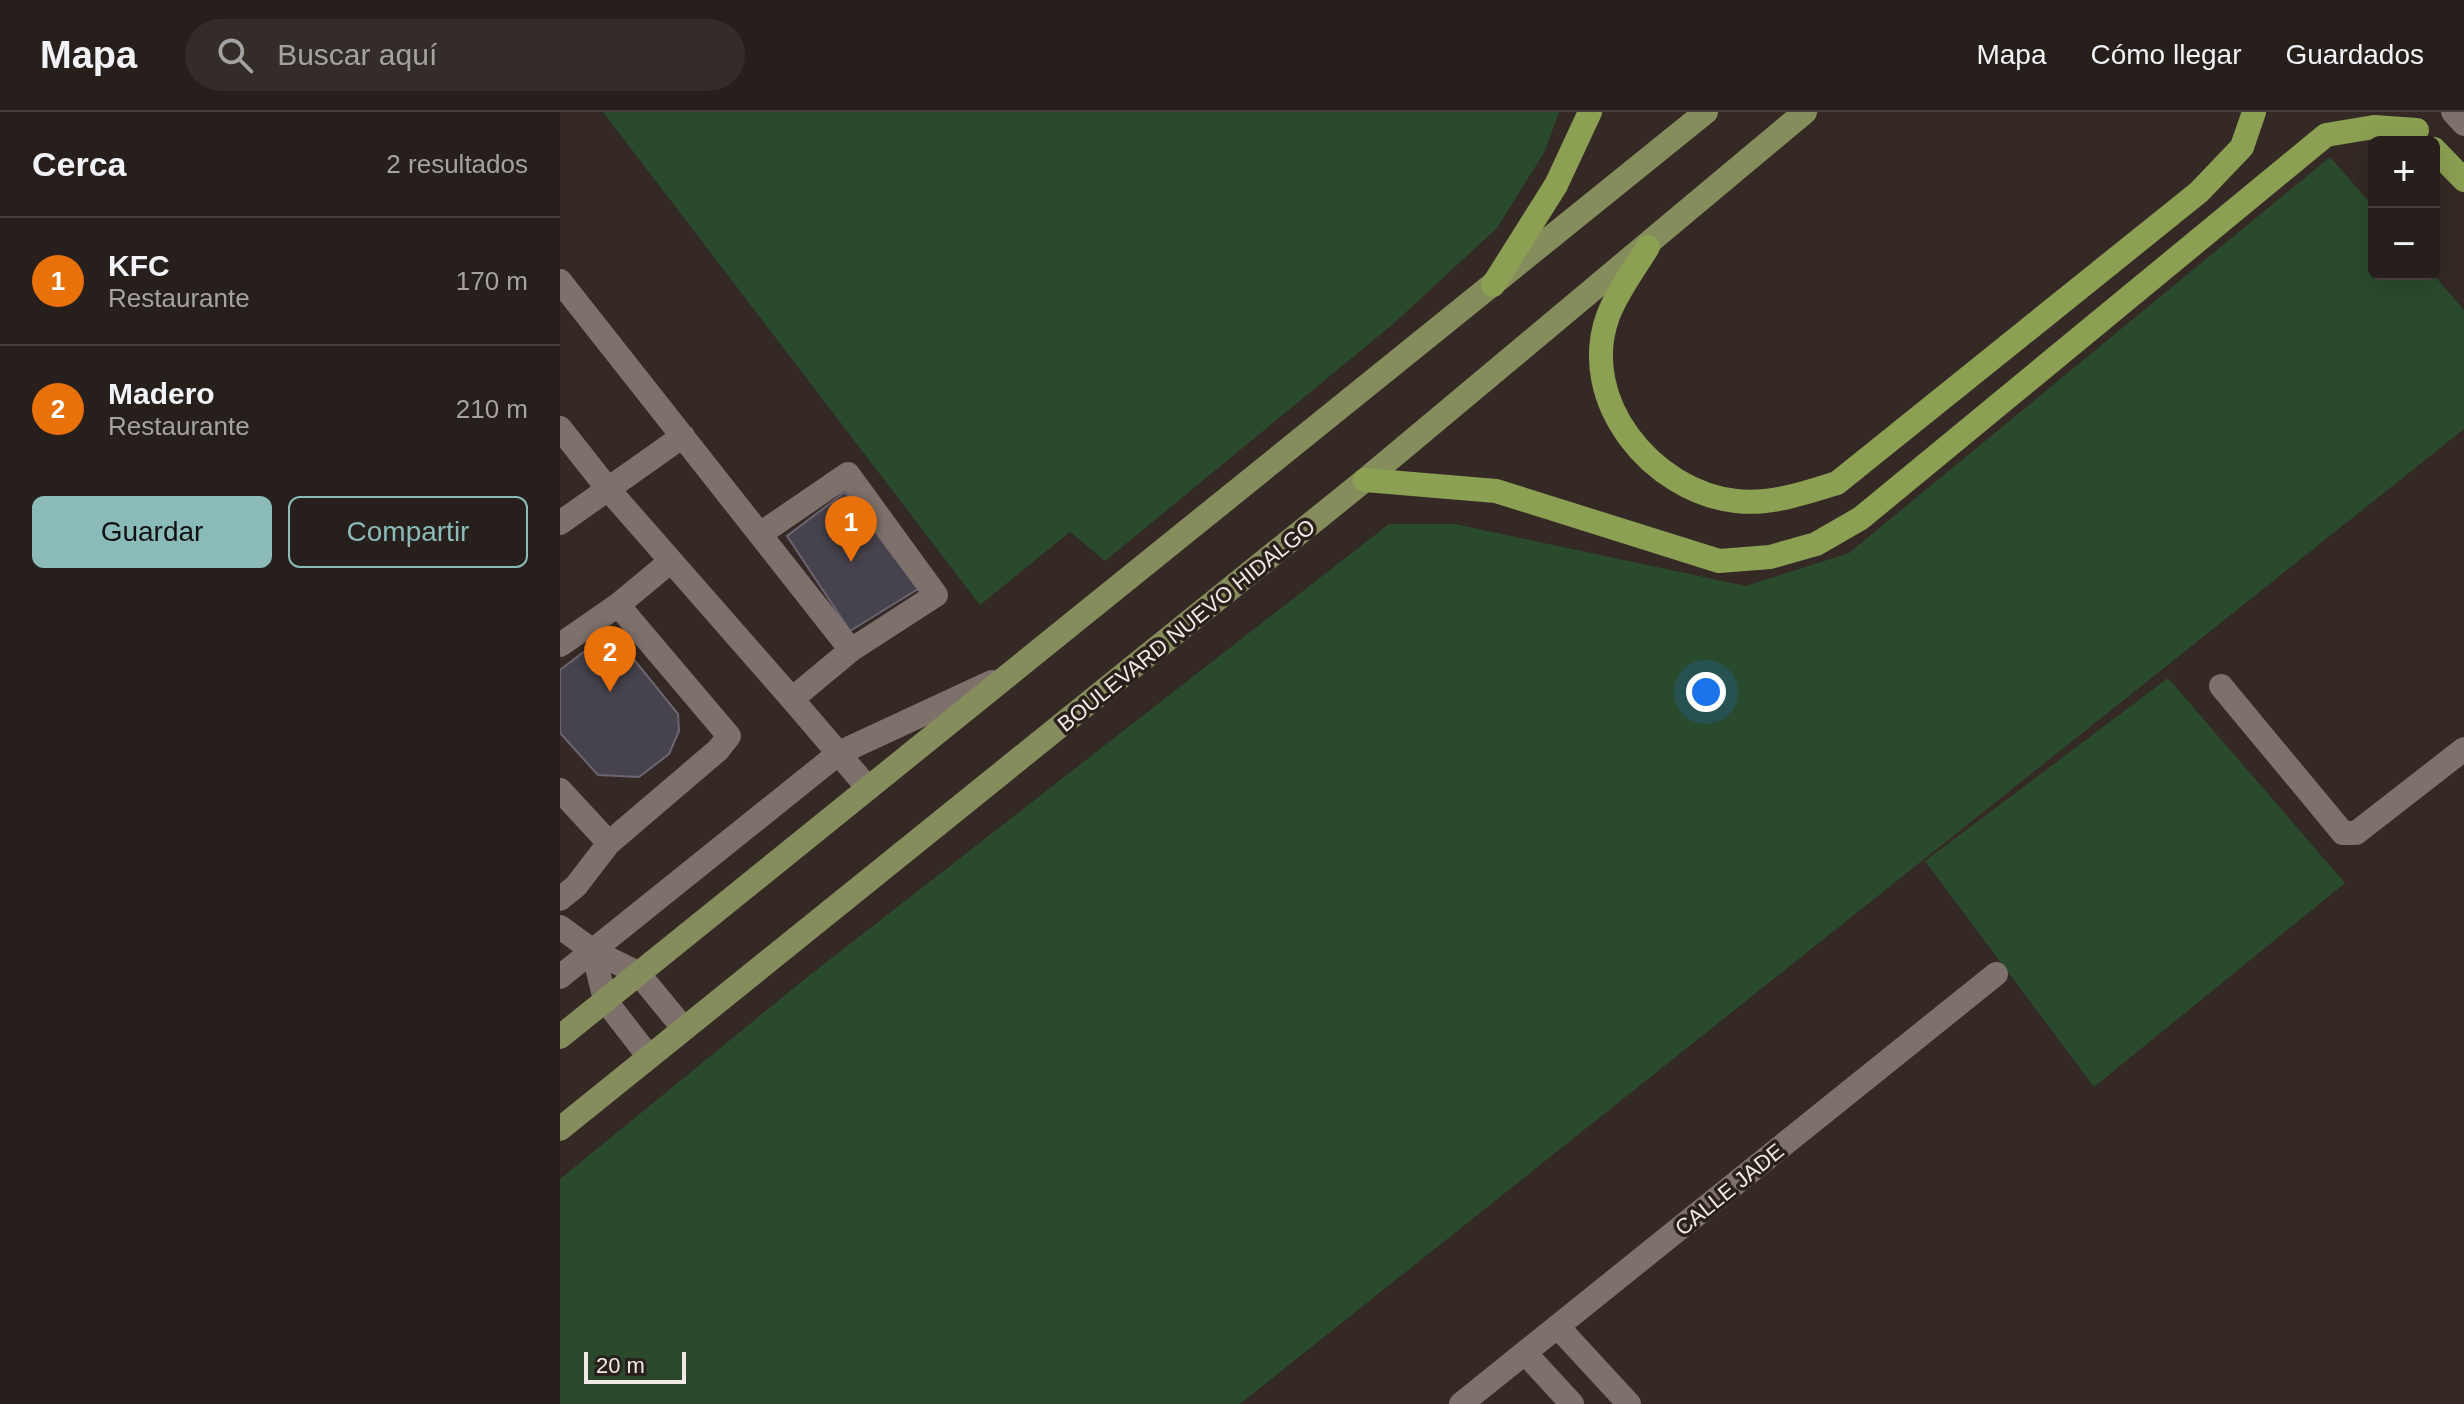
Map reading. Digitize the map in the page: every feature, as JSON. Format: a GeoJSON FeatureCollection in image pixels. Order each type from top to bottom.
{"type":"FeatureCollection","features":[{"type":"Feature","properties":{"kind":"highway"},"geometry":{"type":"LineString","coordinates":[[1493,285],[1556,185],[1590,112]]}},
{"type":"Feature","properties":{"kind":"highway"},"geometry":{"type":"LineString","coordinates":[[1648,247],[1608,316],[1601,368],[1614,415],[1645,458],[1690,491],[1737,502],[1791,498],[1837,483],[2199,192],[2242,147],[2254,112]]}},
{"type":"Feature","properties":{"kind":"highway"},"geometry":{"type":"LineString","coordinates":[[2400,112],[2422,136]]}},
{"type":"Feature","properties":{"kind":"highway"},"geometry":{"type":"LineString","coordinates":[[1365,480],[1496,491],[1719,561],[1770,557],[1816,544],[1861,518],[2326,135],[2374,127],[2422,136]]}},
{"type":"Feature","properties":{"kind":"highway"},"geometry":{"type":"LineString","coordinates":[[2440,155],[2464,180]]}},
{"type":"Feature","properties":{"kind":"main road"},"geometry":{"type":"LineString","coordinates":[[560,1037],[1706,112]]}},
{"type":"Feature","properties":{"kind":"main road","name":"BOULEVARD NUEVO HIDALGO"},"geometry":{"type":"LineString","coordinates":[[560,1129],[1365,480],[1648,247],[1805,112]]}},
{"type":"Feature","properties":{"kind":"street"},"geometry":{"type":"LineString","coordinates":[[2453,112],[2464,124]]}},
{"type":"Feature","properties":{"kind":"street"},"geometry":{"type":"LineString","coordinates":[[560,281],[851,650]]}},
{"type":"Feature","properties":{"kind":"street"},"geometry":{"type":"LineString","coordinates":[[560,428],[608,489],[868,788]]}},
{"type":"Feature","properties":{"kind":"street"},"geometry":{"type":"LineString","coordinates":[[560,523],[683,436]]}},
{"type":"Feature","properties":{"kind":"street"},"geometry":{"type":"LineString","coordinates":[[760,534],[848,474],[936,595],[851,650],[792,699]]}},
{"type":"Feature","properties":{"kind":"street"},"geometry":{"type":"LineString","coordinates":[[560,645],[618,605],[671,561]]}},
{"type":"Feature","properties":{"kind":"street"},"geometry":{"type":"LineString","coordinates":[[560,899],[576,886],[609,843],[718,750],[729,736],[618,605]]}},
{"type":"Feature","properties":{"kind":"street"},"geometry":{"type":"LineString","coordinates":[[560,977],[839,753],[1009,675]]}},
{"type":"Feature","properties":{"kind":"street"},"geometry":{"type":"LineString","coordinates":[[2221,686],[2343,833],[2356,833],[2464,749]]}},
{"type":"Feature","properties":{"kind":"street"},"geometry":{"type":"LineString","coordinates":[[560,790],[609,843]]}},
{"type":"Feature","properties":{"kind":"street"},"geometry":{"type":"LineString","coordinates":[[560,927],[593,951],[638,973],[684,1029]]}},
{"type":"Feature","properties":{"kind":"street"},"geometry":{"type":"LineString","coordinates":[[593,951],[605,1000],[649,1057]]}},
{"type":"Feature","properties":{"kind":"street","name":"CALLE JADE"},"geometry":{"type":"LineString","coordinates":[[1461,1404],[1996,974]]}},
{"type":"Feature","properties":{"kind":"street"},"geometry":{"type":"LineString","coordinates":[[1558,1327],[1629,1404]]}},
{"type":"Feature","properties":{"kind":"street"},"geometry":{"type":"LineString","coordinates":[[1525,1353],[1572,1404]]}},
{"type":"Feature","properties":{"kind":"green space"},"geometry":{"type":"Polygon","coordinates":[[[603,112],[1559,112],[1545,151],[1497,228],[1392,325],[1105,561],[1070,532],[980,605],[603,112]]]}},
{"type":"Feature","properties":{"kind":"green space"},"geometry":{"type":"Polygon","coordinates":[[[2330,157],[2368,200],[2368,280],[2438,280],[2464,310],[2464,429],[1240,1404],[560,1404],[560,1179],[806,978],[1389,524],[1455,524],[1746,586],[1849,553],[2330,157]]]}},
{"type":"Feature","properties":{"kind":"green space"},"geometry":{"type":"Polygon","coordinates":[[[2168,678],[2345,883],[2094,1087],[1925,861],[2168,678]]]}},
{"type":"Feature","properties":{"kind":"building"},"geometry":{"type":"Polygon","coordinates":[[[845,492],[918,589],[850,631],[787,536],[845,492]]]}},
{"type":"Feature","properties":{"kind":"building"},"geometry":{"type":"Polygon","coordinates":[[[611,631],[678,714],[679,731],[669,754],[639,777],[598,775],[560,733],[560,670],[611,631]]]}},
{"type":"Feature","properties":{"kind":"place","name":"KFC"},"geometry":{"type":"Point","coordinates":[851,562]}},
{"type":"Feature","properties":{"kind":"place","name":"Madero"},"geometry":{"type":"Point","coordinates":[610,692]}}]}
